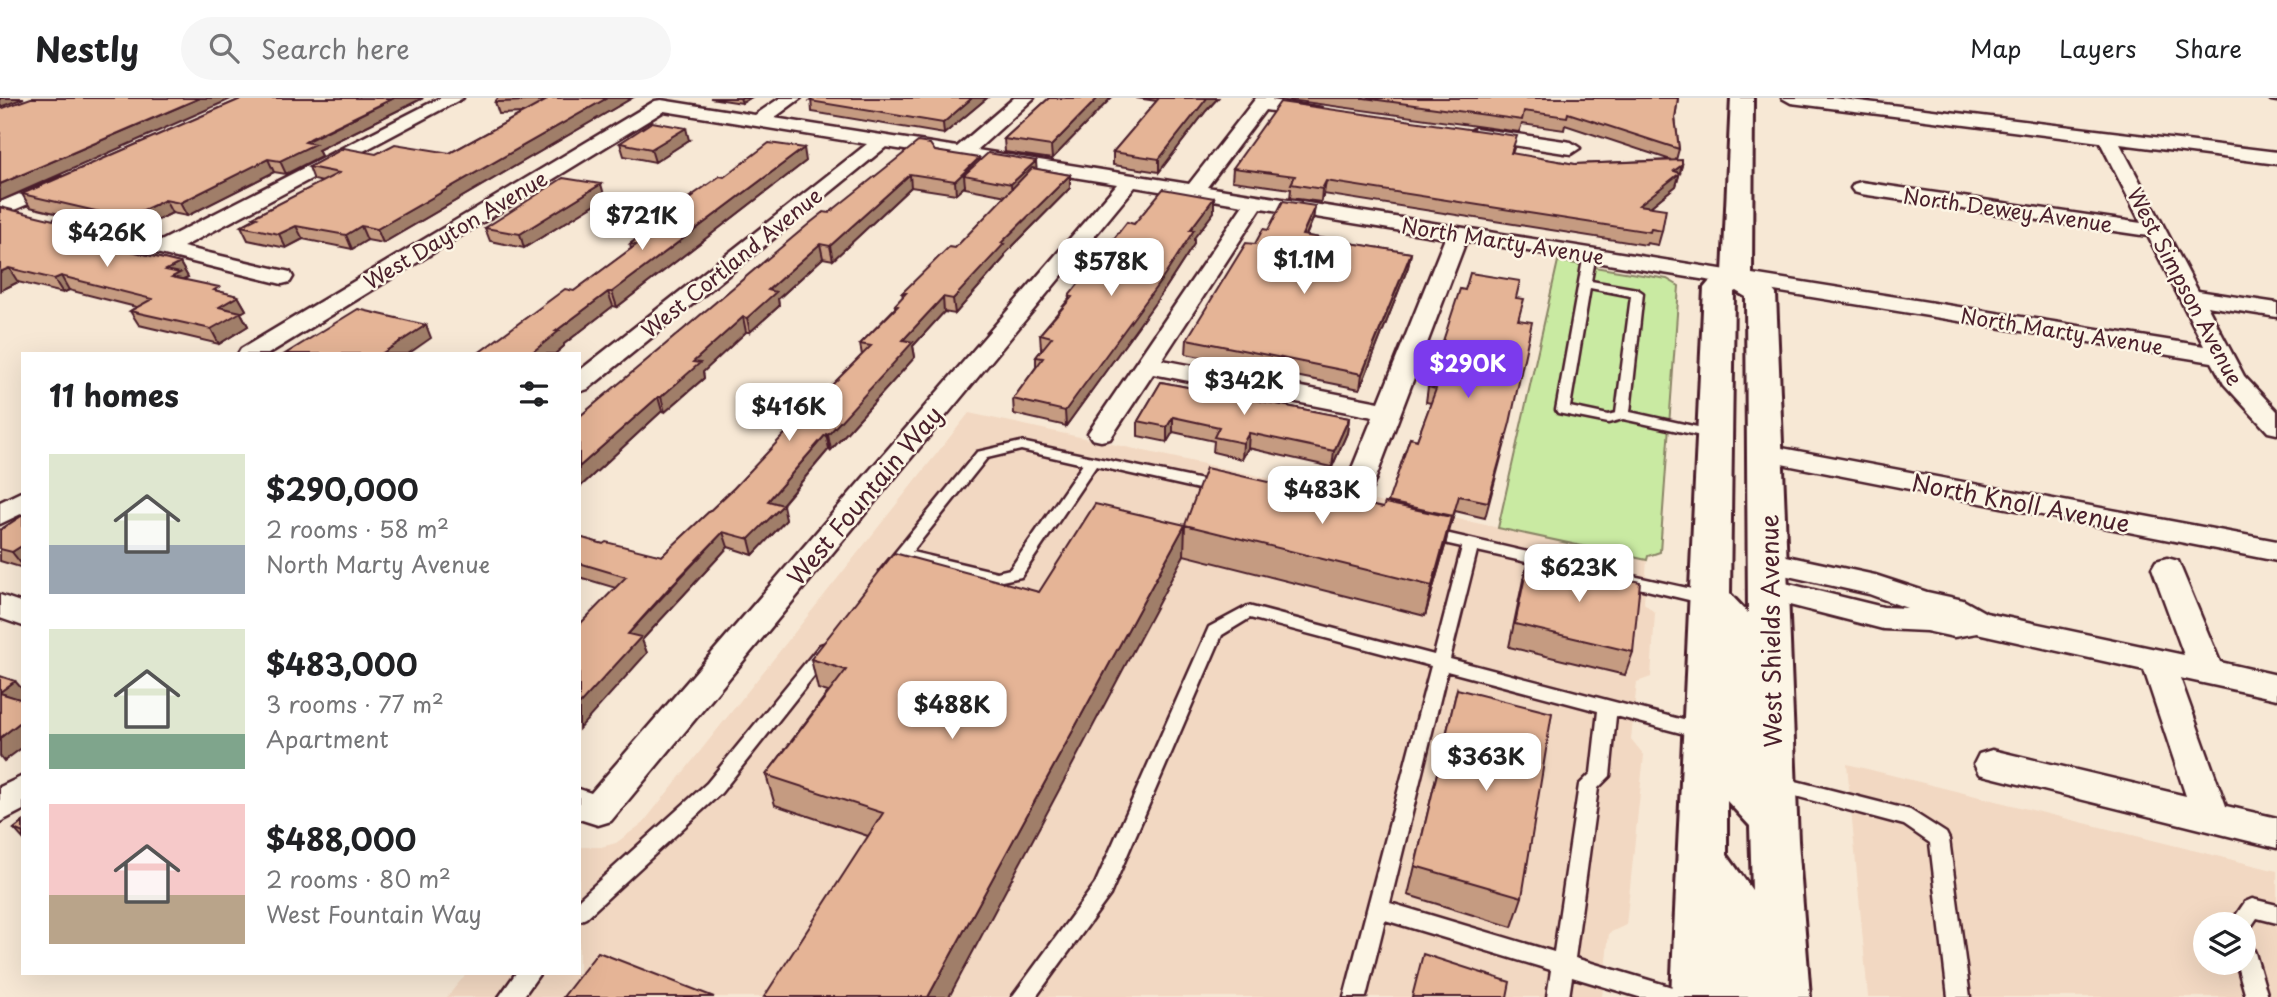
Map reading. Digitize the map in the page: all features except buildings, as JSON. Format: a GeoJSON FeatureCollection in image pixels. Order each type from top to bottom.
{"type":"FeatureCollection","features":[{"type":"Feature","properties":{"kind":"street"},"geometry":{"type":"LineString","coordinates":[[163,248],[454,98]]}},
{"type":"Feature","properties":{"kind":"street"},"geometry":{"type":"LineString","coordinates":[[759,120],[792,98]]}},
{"type":"Feature","properties":{"kind":"street"},"geometry":{"type":"LineString","coordinates":[[963,152],[1024,98]]}},
{"type":"Feature","properties":{"kind":"street"},"geometry":{"type":"LineString","coordinates":[[1698,997],[1719,288],[1737,278],[1742,98]]}},
{"type":"Feature","properties":{"kind":"street"},"geometry":{"type":"LineString","coordinates":[[1791,98],[2277,158]]}},
{"type":"Feature","properties":{"kind":"street"},"geometry":{"type":"LineString","coordinates":[[1195,189],[1262,101],[1328,114]]}},
{"type":"Feature","properties":{"kind":"street","name":"North Marty Avenue"},"geometry":{"type":"LineString","coordinates":[[661,104],[2220,356]]}},
{"type":"Feature","properties":{"kind":"street","name":"West Dayton Avenue"},"geometry":{"type":"LineString","coordinates":[[253,352],[661,104]]}},
{"type":"Feature","properties":{"kind":"street"},"geometry":{"type":"LineString","coordinates":[[1463,133],[1571,148]]}},
{"type":"Feature","properties":{"kind":"street","name":"West Simpson Avenue"},"geometry":{"type":"LineString","coordinates":[[2107,137],[2233,379],[2277,426]]}},
{"type":"Feature","properties":{"kind":"street","name":"West Cortland Avenue"},"geometry":{"type":"LineString","coordinates":[[581,382],[883,140]]}},
{"type":"Feature","properties":{"kind":"street"},"geometry":{"type":"LineString","coordinates":[[0,210],[77,176]]}},
{"type":"Feature","properties":{"kind":"street","name":"West Fountain Way"},"geometry":{"type":"LineString","coordinates":[[588,807],[1131,180]]}},
{"type":"Feature","properties":{"kind":"street","name":"North Dewey Avenue"},"geometry":{"type":"LineString","coordinates":[[1861,188],[2155,231]]}},
{"type":"Feature","properties":{"kind":"street"},"geometry":{"type":"LineString","coordinates":[[1101,433],[1257,199]]}},
{"type":"Feature","properties":{"kind":"street"},"geometry":{"type":"LineString","coordinates":[[0,210],[282,277]]}},
{"type":"Feature","properties":{"kind":"street"},"geometry":{"type":"LineString","coordinates":[[1358,488],[1458,233]]}},
{"type":"Feature","properties":{"kind":"street","name":"West Shields Avenue"},"geometry":{"type":"LineString","coordinates":[[1737,278],[1761,294],[1773,802],[1783,997]]}},
{"type":"Feature","properties":{"kind":"street"},"geometry":{"type":"LineString","coordinates":[[2189,296],[2277,310]]}},
{"type":"Feature","properties":{"kind":"street"},"geometry":{"type":"LineString","coordinates":[[1147,365],[1389,412]]}},
{"type":"Feature","properties":{"kind":"street","name":"North Knoll Avenue"},"geometry":{"type":"LineString","coordinates":[[1766,453],[2277,551]]}},
{"type":"Feature","properties":{"kind":"street"},"geometry":{"type":"LineString","coordinates":[[0,514],[21,501]]}},
{"type":"Feature","properties":{"kind":"street"},"geometry":{"type":"LineString","coordinates":[[2168,568],[2207,672]]}},
{"type":"Feature","properties":{"kind":"street"},"geometry":{"type":"LineString","coordinates":[[1768,576],[1884,618],[1926,620],[1954,626],[1977,622],[2277,687]]}},
{"type":"Feature","properties":{"kind":"street"},"geometry":{"type":"LineString","coordinates":[[1711,599],[1740,630],[1742,786],[1773,802]]}},
{"type":"Feature","properties":{"kind":"street"},"geometry":{"type":"LineString","coordinates":[[0,606],[21,614]]}},
{"type":"Feature","properties":{"kind":"street"},"geometry":{"type":"LineString","coordinates":[[2157,661],[2213,817]]}},
{"type":"Feature","properties":{"kind":"street"},"geometry":{"type":"LineString","coordinates":[[1992,764],[2277,833]]}},
{"type":"Feature","properties":{"kind":"street"},"geometry":{"type":"LineString","coordinates":[[0,807],[21,791]]}},
{"type":"Feature","properties":{"kind":"street"},"geometry":{"type":"LineString","coordinates":[[1704,862],[1732,904],[1732,997]]}},
{"type":"Feature","properties":{"kind":"lane"},"geometry":{"type":"LineString","coordinates":[[1590,254],[1563,410],[1608,419],[1623,415],[1715,435]]}},
{"type":"Feature","properties":{"kind":"lane"},"geometry":{"type":"LineString","coordinates":[[1585,284],[1637,293],[1623,415]]}},
{"type":"Feature","properties":{"kind":"lane"},"geometry":{"type":"LineString","coordinates":[[875,587],[982,456],[1021,446],[1241,494]]}},
{"type":"Feature","properties":{"kind":"lane"},"geometry":{"type":"LineString","coordinates":[[900,555],[998,577],[1015,573],[1093,461]]}},
{"type":"Feature","properties":{"kind":"lane"},"geometry":{"type":"LineString","coordinates":[[1417,532],[1564,565]]}},
{"type":"Feature","properties":{"kind":"lane"},"geometry":{"type":"LineString","coordinates":[[1355,997],[1471,544]]}},
{"type":"Feature","properties":{"kind":"lane"},"geometry":{"type":"LineString","coordinates":[[1604,575],[1711,599]]}},
{"type":"Feature","properties":{"kind":"lane"},"geometry":{"type":"LineString","coordinates":[[1023,997],[1103,889],[1215,631],[1248,612],[1707,732]]}},
{"type":"Feature","properties":{"kind":"lane"},"geometry":{"type":"LineString","coordinates":[[581,910],[714,788],[832,640]]}},
{"type":"Feature","properties":{"kind":"lane"},"geometry":{"type":"LineString","coordinates":[[1558,997],[1589,785],[1600,776],[1608,706]]}},
{"type":"Feature","properties":{"kind":"lane"},"geometry":{"type":"LineString","coordinates":[[1773,802],[1910,818],[1939,839],[1959,997]]}},
{"type":"Feature","properties":{"kind":"lane"},"geometry":{"type":"LineString","coordinates":[[1377,908],[1672,997]]}},
{"type":"Feature","properties":{"kind":"lane"},"geometry":{"type":"LineString","coordinates":[[2249,912],[2252,908],[2277,915]]}},
{"type":"Feature","properties":{"kind":"lane"},"geometry":{"type":"LineString","coordinates":[[510,997],[527,975]]}},
{"type":"Feature","properties":{"kind":"lane"},"geometry":{"type":"LineString","coordinates":[[2250,975],[2257,997]]}},
{"type":"Feature","properties":{"kind":"shaded area"},"geometry":{"type":"Polygon","coordinates":[[[969,413],[1647,560],[1644,603],[1655,613],[1651,677],[1637,682],[1631,739],[1644,755],[1626,925],[1609,933],[1602,997],[447,997],[465,975],[581,975],[581,847],[601,847],[616,843],[643,823],[969,413]]]}},
{"type":"Feature","properties":{"kind":"shaded area"},"geometry":{"type":"Polygon","coordinates":[[[1847,764],[2277,871],[2277,997],[1868,997],[1847,764]]]}},
{"type":"Feature","properties":{"kind":"green space"},"geometry":{"type":"Polygon","coordinates":[[[1558,261],[1667,279],[1679,286],[1660,552],[1648,556],[1647,560],[1498,528],[1558,261]]]}}]}
